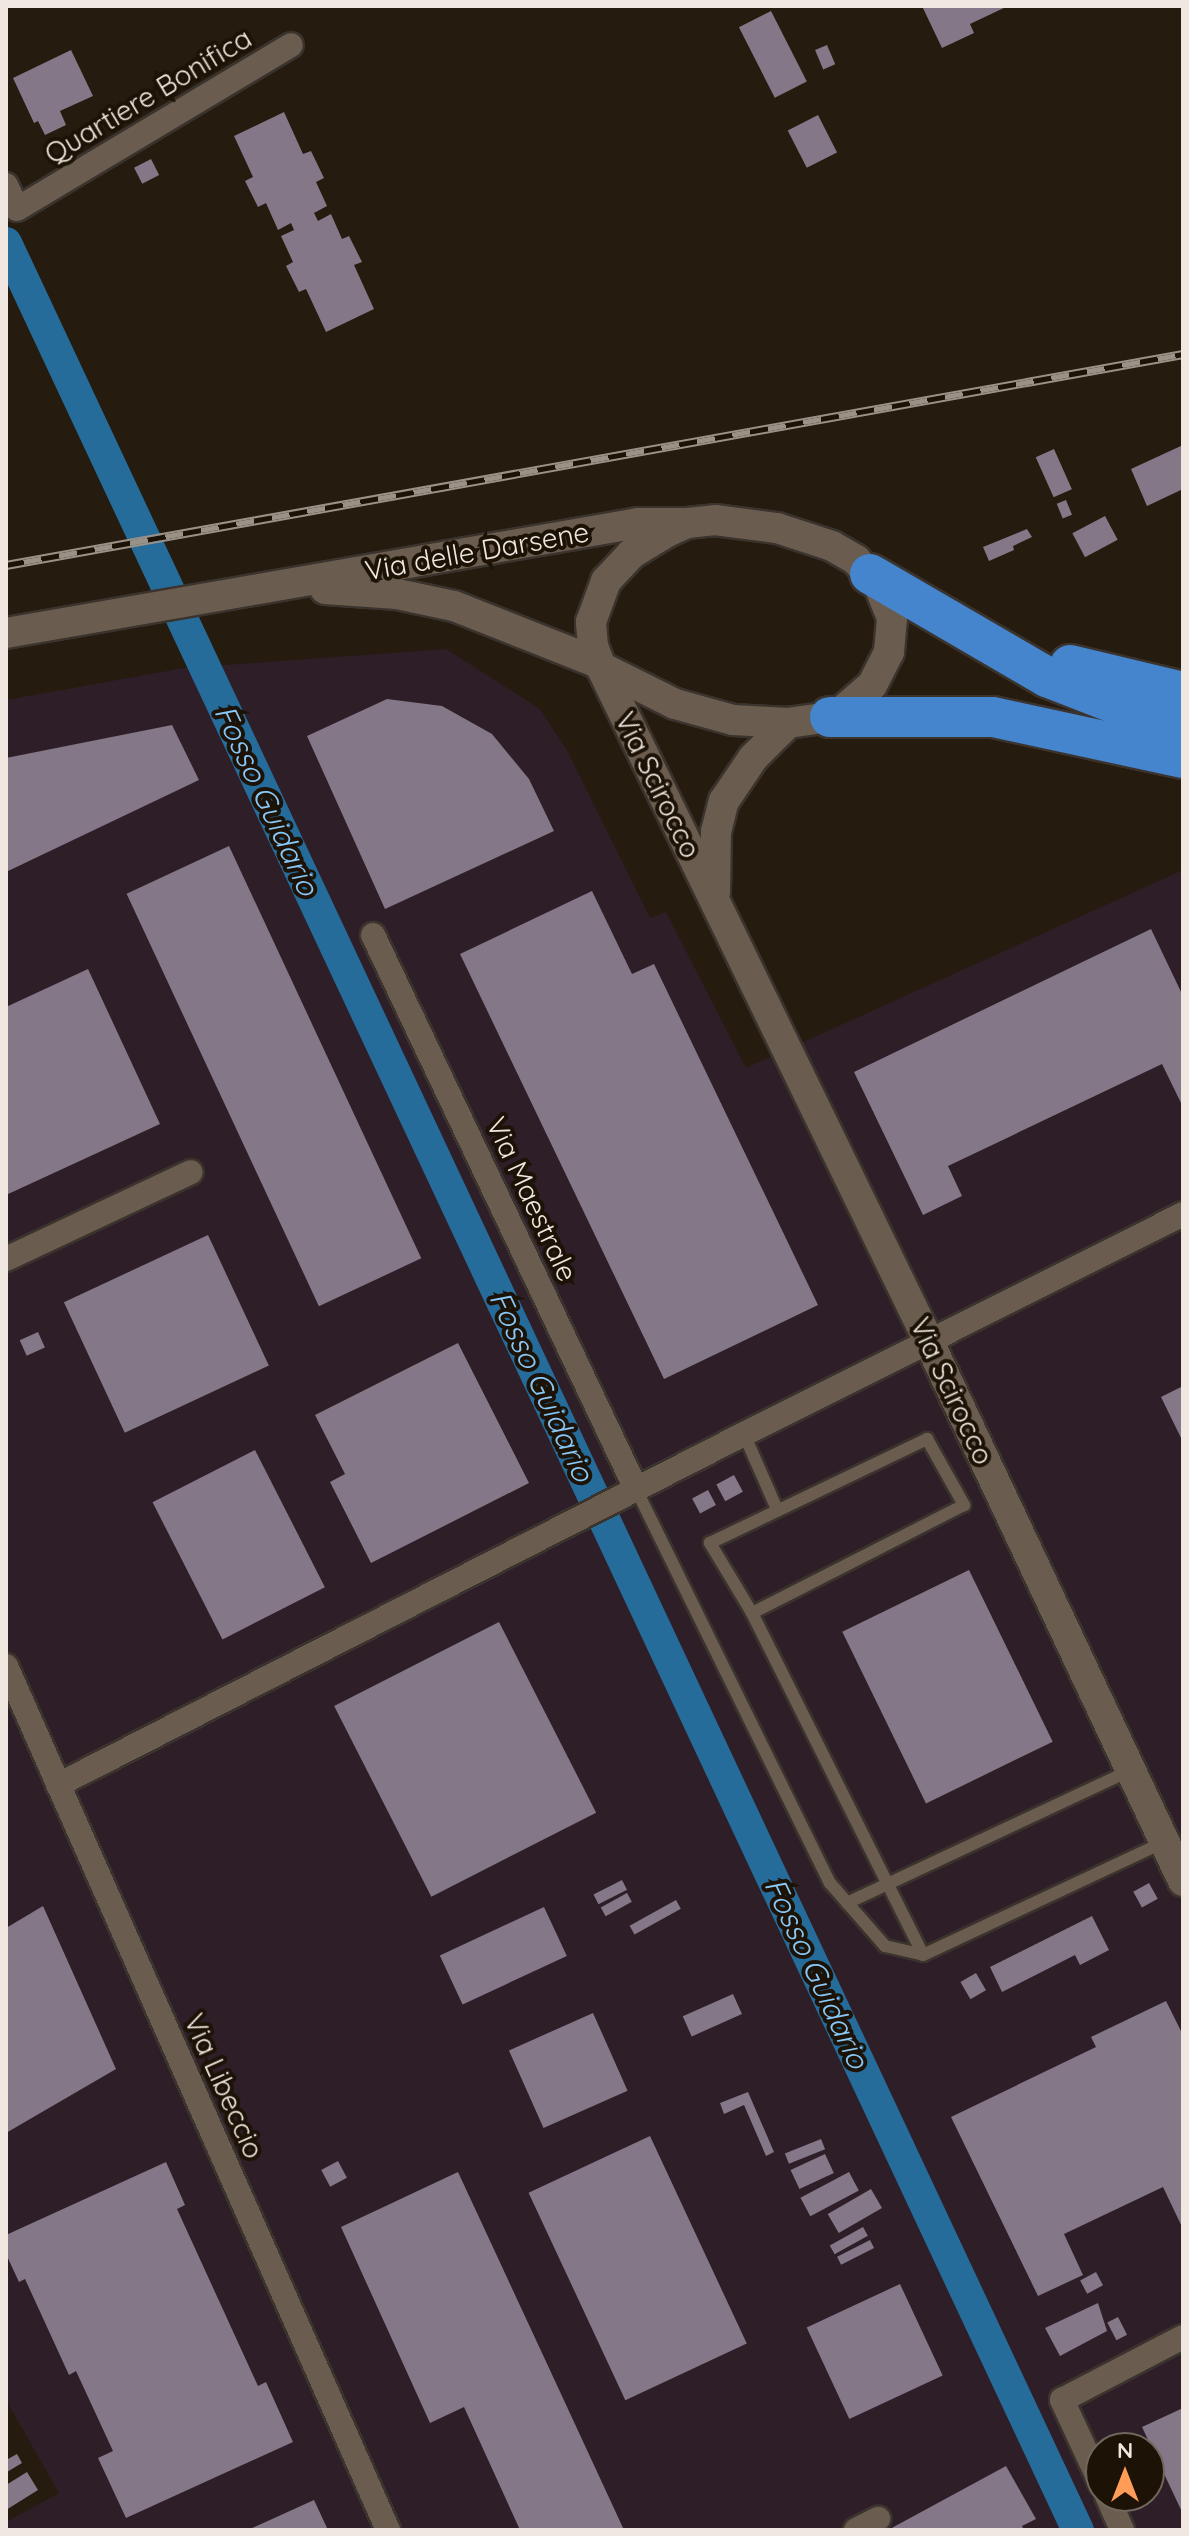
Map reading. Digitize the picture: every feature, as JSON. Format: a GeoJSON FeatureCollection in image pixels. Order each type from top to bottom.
{"type":"FeatureCollection","features":[{"type":"Feature","properties":{"kind":"highway"},"geometry":{"type":"LineString","coordinates":[[870,574],[1067,686],[1183,730]]}},
{"type":"Feature","properties":{"kind":"highway"},"geometry":{"type":"LineString","coordinates":[[996,648],[1183,692]]}},
{"type":"Feature","properties":{"kind":"highway"},"geometry":{"type":"LineString","coordinates":[[830,717],[993,717],[1183,758]]}},
{"type":"Feature","properties":{"kind":"street","name":"Quartiere Bonifica"},"geometry":{"type":"LineString","coordinates":[[6,185],[17,209],[291,45]]}},
{"type":"Feature","properties":{"kind":"street"},"geometry":{"type":"LineString","coordinates":[[715,520],[752,523],[792,532],[846,553],[870,574],[889,605],[893,632],[889,652],[872,685],[830,717],[761,724],[693,711],[654,696],[599,665],[591,622],[606,581],[631,554],[687,523],[715,520]]}},
{"type":"Feature","properties":{"kind":"street","name":"Via delle Darsene"},"geometry":{"type":"LineString","coordinates":[[6,633],[638,523],[687,523]]}},
{"type":"Feature","properties":{"kind":"street","name":"Via delle Darsene"},"geometry":{"type":"LineString","coordinates":[[267,587],[365,591],[424,599],[486,616],[599,665]]}},
{"type":"Feature","properties":{"kind":"street","name":"Via Scirocco"},"geometry":{"type":"LineString","coordinates":[[599,665],[929,1342],[1129,1771],[1174,1837],[1183,1881]]}},
{"type":"Feature","properties":{"kind":"street","name":"Via Scirocco"},"geometry":{"type":"LineString","coordinates":[[716,903],[716,832],[724,801],[753,758],[788,723]]}},
{"type":"Feature","properties":{"kind":"street","name":"Via Maestrale"},"geometry":{"type":"LineString","coordinates":[[373,935],[630,1492]]}},
{"type":"Feature","properties":{"kind":"street"},"geometry":{"type":"LineString","coordinates":[[6,1259],[191,1172]]}},
{"type":"Feature","properties":{"kind":"street"},"geometry":{"type":"LineString","coordinates":[[58,1785],[744,1434],[1183,1214]]}},
{"type":"Feature","properties":{"kind":"street","name":"Via Libeccio"},"geometry":{"type":"LineString","coordinates":[[6,1666],[388,2530]]}},
{"type":"Feature","properties":{"kind":"street"},"geometry":{"type":"LineString","coordinates":[[1085,2450],[1062,2400],[1183,2337]]}},
{"type":"Feature","properties":{"kind":"lane"},"geometry":{"type":"LineString","coordinates":[[744,1434],[777,1509]]}},
{"type":"Feature","properties":{"kind":"lane"},"geometry":{"type":"LineString","coordinates":[[752,1613],[964,1505],[927,1439],[710,1543],[752,1613],[923,1955]]}},
{"type":"Feature","properties":{"kind":"lane"},"geometry":{"type":"LineString","coordinates":[[630,1492],[830,1883],[885,1946],[923,1955],[1174,1837]]}},
{"type":"Feature","properties":{"kind":"lane"},"geometry":{"type":"LineString","coordinates":[[847,1903],[1129,1771]]}},
{"type":"Feature","properties":{"kind":"shaded area"},"geometry":{"type":"Polygon","coordinates":[[[446,649],[540,709],[568,752],[650,918],[666,912],[746,1068],[1183,870],[1183,2530],[6,2530],[6,2522],[59,2493],[6,2400],[6,700],[184,668],[446,649]]]}},
{"type":"Feature","properties":{"kind":"building"},"geometry":{"type":"Polygon","coordinates":[[[922,6],[1008,6],[970,24],[974,33],[942,48],[922,6]]]}},
{"type":"Feature","properties":{"kind":"building"},"geometry":{"type":"Polygon","coordinates":[[[771,11],[807,81],[775,98],[739,27],[771,11]]]}},
{"type":"Feature","properties":{"kind":"building"},"geometry":{"type":"Polygon","coordinates":[[[827,45],[835,64],[823,69],[815,50],[827,45]]]}},
{"type":"Feature","properties":{"kind":"building"},"geometry":{"type":"Polygon","coordinates":[[[71,50],[93,96],[60,111],[66,125],[45,135],[38,121],[34,123],[13,78],[71,50]]]}},
{"type":"Feature","properties":{"kind":"building"},"geometry":{"type":"Polygon","coordinates":[[[284,112],[303,154],[311,151],[324,178],[316,182],[327,206],[314,213],[318,221],[331,214],[342,239],[349,236],[362,262],[354,265],[374,309],[326,332],[306,289],[299,292],[286,266],[293,262],[281,236],[294,230],[291,223],[278,230],[266,203],[258,207],[245,181],[253,177],[234,136],[284,112]]]}},
{"type":"Feature","properties":{"kind":"building"},"geometry":{"type":"Polygon","coordinates":[[[818,115],[837,152],[807,168],[788,130],[818,115]]]}},
{"type":"Feature","properties":{"kind":"building"},"geometry":{"type":"Polygon","coordinates":[[[151,159],[159,175],[142,184],[134,168],[151,159]]]}},
{"type":"Feature","properties":{"kind":"building"},"geometry":{"type":"Polygon","coordinates":[[[1183,445],[1183,489],[1147,506],[1131,469],[1183,445]]]}},
{"type":"Feature","properties":{"kind":"building"},"geometry":{"type":"Polygon","coordinates":[[[1054,449],[1072,489],[1054,497],[1036,457],[1054,449]]]}},
{"type":"Feature","properties":{"kind":"building"},"geometry":{"type":"Polygon","coordinates":[[[1066,500],[1072,515],[1063,519],[1057,504],[1066,500]]]}},
{"type":"Feature","properties":{"kind":"building"},"geometry":{"type":"Polygon","coordinates":[[[1105,516],[1118,540],[1085,557],[1072,533],[1105,516]]]}},
{"type":"Feature","properties":{"kind":"building"},"geometry":{"type":"Polygon","coordinates":[[[1027,529],[1032,537],[1013,546],[1014,550],[989,561],[983,547],[1027,529]]]}},
{"type":"Feature","properties":{"kind":"building"},"geometry":{"type":"Polygon","coordinates":[[[387,699],[442,706],[492,734],[529,779],[554,831],[385,909],[307,736],[387,699]]]}},
{"type":"Feature","properties":{"kind":"building"},"geometry":{"type":"Polygon","coordinates":[[[172,725],[199,780],[6,872],[6,758],[172,725]]]}},
{"type":"Feature","properties":{"kind":"building"},"geometry":{"type":"Polygon","coordinates":[[[229,846],[421,1258],[319,1306],[127,894],[229,846]]]}},
{"type":"Feature","properties":{"kind":"building"},"geometry":{"type":"Polygon","coordinates":[[[592,891],[632,974],[654,964],[818,1305],[664,1379],[460,954],[592,891]]]}},
{"type":"Feature","properties":{"kind":"building"},"geometry":{"type":"Polygon","coordinates":[[[1151,929],[1183,996],[1183,1107],[1162,1064],[948,1166],[962,1196],[923,1215],[854,1072],[1151,929]]]}},
{"type":"Feature","properties":{"kind":"building"},"geometry":{"type":"Polygon","coordinates":[[[88,969],[160,1124],[6,1195],[6,1007],[88,969]]]}},
{"type":"Feature","properties":{"kind":"building"},"geometry":{"type":"Polygon","coordinates":[[[208,1235],[269,1366],[125,1433],[64,1302],[208,1235]]]}},
{"type":"Feature","properties":{"kind":"building"},"geometry":{"type":"Polygon","coordinates":[[[38,1332],[45,1348],[27,1356],[20,1340],[38,1332]]]}},
{"type":"Feature","properties":{"kind":"building"},"geometry":{"type":"Polygon","coordinates":[[[458,1343],[529,1483],[371,1563],[330,1482],[345,1474],[315,1415],[458,1343]]]}},
{"type":"Feature","properties":{"kind":"building"},"geometry":{"type":"Polygon","coordinates":[[[1183,1386],[1183,1442],[1161,1397],[1183,1386]]]}},
{"type":"Feature","properties":{"kind":"building"},"geometry":{"type":"Polygon","coordinates":[[[255,1450],[325,1587],[222,1639],[153,1502],[255,1450]]]}},
{"type":"Feature","properties":{"kind":"building"},"geometry":{"type":"Polygon","coordinates":[[[734,1475],[743,1492],[725,1501],[716,1484],[734,1475]]]}},
{"type":"Feature","properties":{"kind":"building"},"geometry":{"type":"Polygon","coordinates":[[[708,1490],[716,1505],[700,1513],[692,1498],[708,1490]]]}},
{"type":"Feature","properties":{"kind":"building"},"geometry":{"type":"Polygon","coordinates":[[[969,1570],[1053,1742],[926,1803],[842,1632],[969,1570]]]}},
{"type":"Feature","properties":{"kind":"building"},"geometry":{"type":"Polygon","coordinates":[[[499,1622],[596,1813],[431,1897],[334,1706],[499,1622]]]}},
{"type":"Feature","properties":{"kind":"building"},"geometry":{"type":"Polygon","coordinates":[[[622,1880],[627,1890],[598,1904],[593,1895],[622,1880]]]}},
{"type":"Feature","properties":{"kind":"building"},"geometry":{"type":"Polygon","coordinates":[[[1149,1883],[1158,1899],[1142,1907],[1133,1892],[1149,1883]]]}},
{"type":"Feature","properties":{"kind":"building"},"geometry":{"type":"Polygon","coordinates":[[[627,1893],[632,1902],[606,1916],[601,1908],[627,1893]]]}},
{"type":"Feature","properties":{"kind":"building"},"geometry":{"type":"Polygon","coordinates":[[[676,1900],[681,1909],[634,1934],[630,1926],[676,1900]]]}},
{"type":"Feature","properties":{"kind":"building"},"geometry":{"type":"Polygon","coordinates":[[[43,1906],[116,2069],[6,2133],[6,1928],[43,1906]]]}},
{"type":"Feature","properties":{"kind":"building"},"geometry":{"type":"Polygon","coordinates":[[[544,1907],[567,1956],[463,2005],[440,1956],[544,1907]]]}},
{"type":"Feature","properties":{"kind":"building"},"geometry":{"type":"Polygon","coordinates":[[[1092,1916],[1109,1950],[1080,1965],[1075,1955],[1002,1992],[990,1967],[1092,1916]]]}},
{"type":"Feature","properties":{"kind":"building"},"geometry":{"type":"Polygon","coordinates":[[[976,1973],[986,1990],[970,1999],[960,1982],[976,1973]]]}},
{"type":"Feature","properties":{"kind":"building"},"geometry":{"type":"Polygon","coordinates":[[[733,1994],[742,2014],[692,2036],[683,2016],[733,1994]]]}},
{"type":"Feature","properties":{"kind":"building"},"geometry":{"type":"Polygon","coordinates":[[[1166,2001],[1183,2035],[1183,2229],[1163,2187],[1064,2234],[1083,2275],[1038,2296],[951,2117],[1096,2047],[1091,2037],[1166,2001]]]}},
{"type":"Feature","properties":{"kind":"building"},"geometry":{"type":"Polygon","coordinates":[[[593,2013],[628,2091],[544,2128],[509,2050],[593,2013]]]}},
{"type":"Feature","properties":{"kind":"building"},"geometry":{"type":"Polygon","coordinates":[[[748,2092],[774,2152],[766,2156],[744,2105],[724,2114],[720,2103],[748,2092]]]}},
{"type":"Feature","properties":{"kind":"building"},"geometry":{"type":"Polygon","coordinates":[[[650,2136],[747,2344],[625,2400],[529,2193],[650,2136]]]}},
{"type":"Feature","properties":{"kind":"building"},"geometry":{"type":"Polygon","coordinates":[[[821,2139],[825,2149],[789,2164],[785,2154],[821,2139]]]}},
{"type":"Feature","properties":{"kind":"building"},"geometry":{"type":"Polygon","coordinates":[[[825,2154],[834,2173],[799,2189],[791,2170],[825,2154]]]}},
{"type":"Feature","properties":{"kind":"building"},"geometry":{"type":"Polygon","coordinates":[[[338,2161],[347,2178],[330,2187],[321,2170],[338,2161]]]}},
{"type":"Feature","properties":{"kind":"building"},"geometry":{"type":"Polygon","coordinates":[[[166,2162],[185,2205],[177,2209],[258,2386],[266,2382],[293,2442],[126,2518],[98,2458],[113,2451],[76,2371],[69,2375],[25,2279],[19,2282],[6,2254],[6,2235],[166,2162]]]}},
{"type":"Feature","properties":{"kind":"building"},"geometry":{"type":"Polygon","coordinates":[[[458,2172],[624,2530],[520,2530],[464,2407],[430,2423],[341,2227],[458,2172]]]}},
{"type":"Feature","properties":{"kind":"building"},"geometry":{"type":"Polygon","coordinates":[[[849,2172],[859,2191],[810,2216],[800,2198],[849,2172]]]}},
{"type":"Feature","properties":{"kind":"building"},"geometry":{"type":"Polygon","coordinates":[[[871,2189],[882,2208],[839,2233],[828,2214],[871,2189]]]}},
{"type":"Feature","properties":{"kind":"building"},"geometry":{"type":"Polygon","coordinates":[[[863,2227],[868,2236],[835,2254],[830,2245],[863,2227]]]}},
{"type":"Feature","properties":{"kind":"building"},"geometry":{"type":"Polygon","coordinates":[[[870,2240],[874,2248],[841,2265],[837,2257],[870,2240]]]}},
{"type":"Feature","properties":{"kind":"building"},"geometry":{"type":"Polygon","coordinates":[[[1096,2272],[1103,2285],[1087,2294],[1080,2280],[1096,2272]]]}},
{"type":"Feature","properties":{"kind":"building"},"geometry":{"type":"Polygon","coordinates":[[[900,2284],[943,2376],[849,2419],[807,2328],[900,2284]]]}},
{"type":"Feature","properties":{"kind":"building"},"geometry":{"type":"Polygon","coordinates":[[[1098,2303],[1107,2331],[1060,2356],[1045,2328],[1098,2303]]]}},
{"type":"Feature","properties":{"kind":"building"},"geometry":{"type":"Polygon","coordinates":[[[1118,2317],[1127,2335],[1116,2340],[1107,2322],[1118,2317]]]}},
{"type":"Feature","properties":{"kind":"building"},"geometry":{"type":"Polygon","coordinates":[[[1183,2408],[1183,2514],[1165,2476],[1165,2432],[1144,2432],[1142,2427],[1183,2408]]]}},
{"type":"Feature","properties":{"kind":"building"},"geometry":{"type":"Polygon","coordinates":[[[17,2454],[22,2463],[7,2472],[6,2460],[17,2454]]]}},
{"type":"Feature","properties":{"kind":"building"},"geometry":{"type":"Polygon","coordinates":[[[1006,2466],[1036,2519],[1022,2526],[1024,2530],[888,2530],[1006,2466]]]}},
{"type":"Feature","properties":{"kind":"building"},"geometry":{"type":"Polygon","coordinates":[[[27,2472],[38,2490],[6,2510],[6,2485],[27,2472]]]}},
{"type":"Feature","properties":{"kind":"building"},"geometry":{"type":"Polygon","coordinates":[[[314,2500],[328,2530],[248,2530],[314,2500]]]}},
{"type":"Feature","properties":{"kind":"waterway","name":"Fosso Guidario"},"geometry":{"type":"LineString","coordinates":[[6,243],[1078,2530]]}},
{"type":"Feature","properties":{"kind":"railway"},"geometry":{"type":"LineString","coordinates":[[6,565],[1183,354]]}}]}
